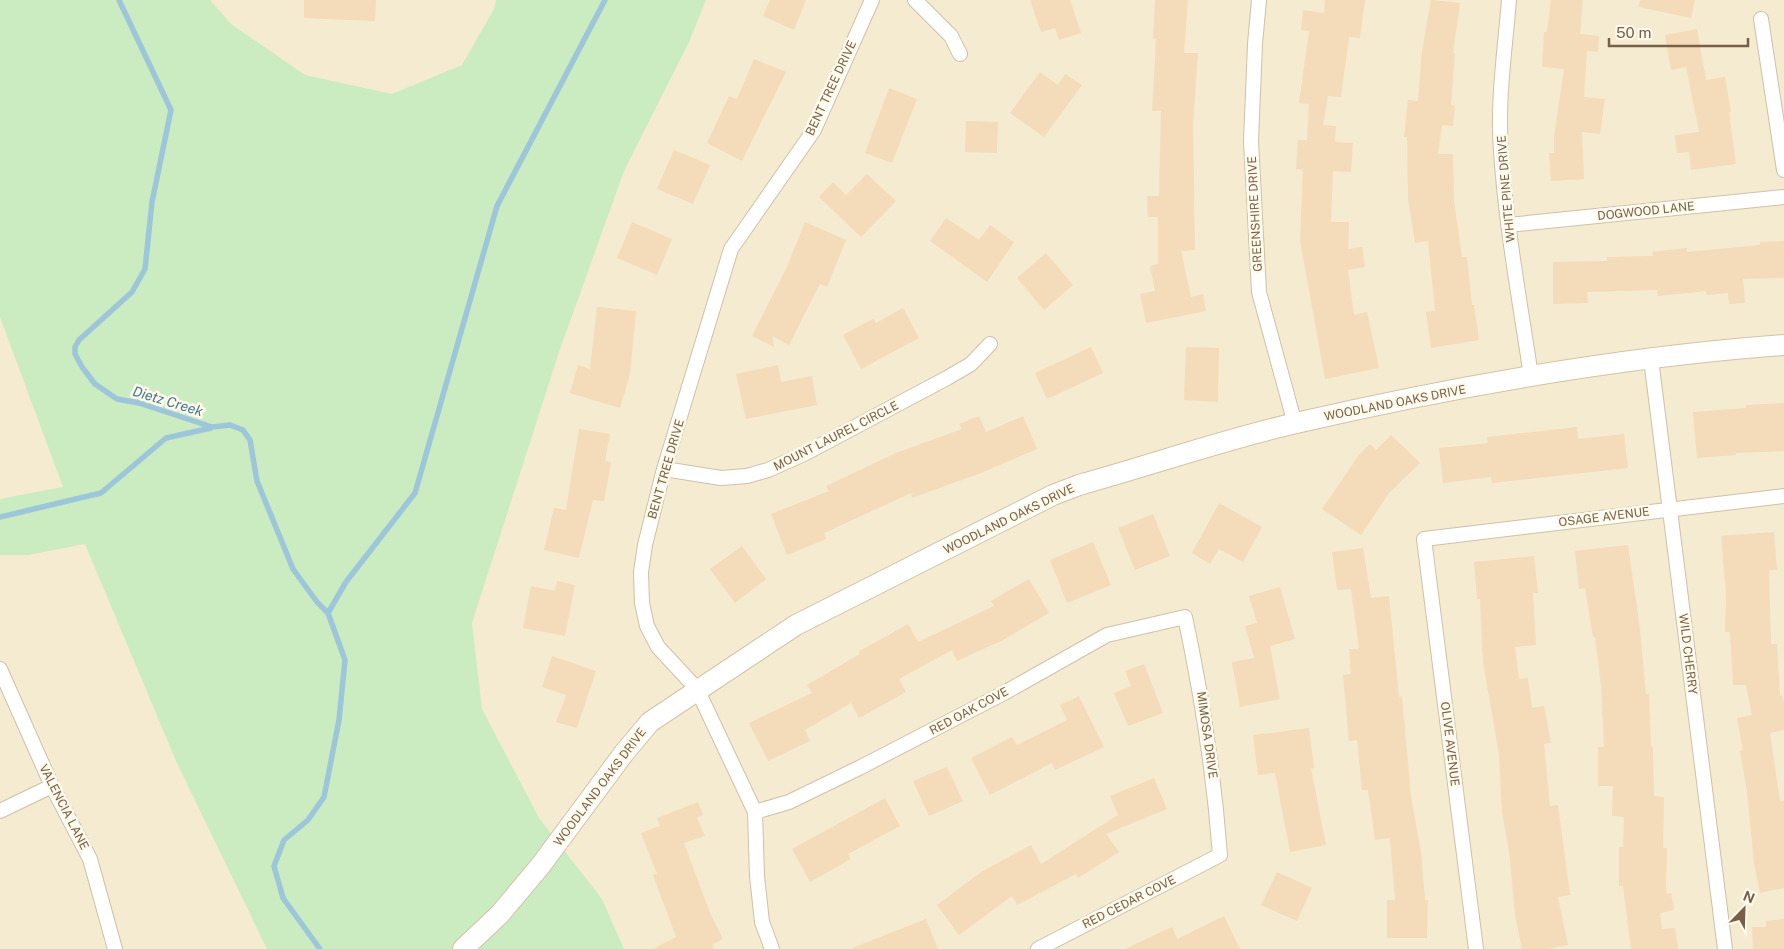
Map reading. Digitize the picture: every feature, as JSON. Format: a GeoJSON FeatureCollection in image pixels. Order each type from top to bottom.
{"type":"FeatureCollection","features":[{"type":"Feature","properties":{"kind":"street","name":"BENT TREE DRIVE"},"geometry":{"type":"LineString","coordinates":[[772,949],[762,922],[757,876],[755,812],[697,689],[658,647],[647,626],[642,603],[641,572],[645,545],[664,469],[731,249],[814,130],[872,0]]}},
{"type":"Feature","properties":{"kind":"street"},"geometry":{"type":"LineString","coordinates":[[915,0],[951,36],[960,54]]}},
{"type":"Feature","properties":{"kind":"street","name":"GREENSHIRE DRIVE"},"geometry":{"type":"LineString","coordinates":[[1259,0],[1254,44],[1251,140],[1259,292],[1295,424]]}},
{"type":"Feature","properties":{"kind":"street","name":"WHITE PINE DRIVE"},"geometry":{"type":"LineString","coordinates":[[1509,0],[1503,71],[1500,149],[1508,225],[1532,376]]}},
{"type":"Feature","properties":{"kind":"street"},"geometry":{"type":"LineString","coordinates":[[1761,18],[1784,170]]}},
{"type":"Feature","properties":{"kind":"street","name":"DOGWOOD LANE"},"geometry":{"type":"LineString","coordinates":[[1508,225],[1784,197]]}},
{"type":"Feature","properties":{"kind":"street","name":"MOUNT LAUREL CIRCLE"},"geometry":{"type":"LineString","coordinates":[[664,469],[721,478],[747,476],[768,470],[804,454],[948,378],[971,364],[990,344]]}},
{"type":"Feature","properties":{"kind":"street","name":"WOODLAND OAKS DRIVE"},"geometry":{"type":"LineString","coordinates":[[463,949],[500,914],[541,865],[624,753],[650,722],[796,625],[1053,495],[1079,485],[1295,424],[1532,376],[1651,359],[1784,344]]}},
{"type":"Feature","properties":{"kind":"street","name":"WILD CHERRY"},"geometry":{"type":"LineString","coordinates":[[1651,359],[1726,949]]}},
{"type":"Feature","properties":{"kind":"street","name":"OSAGE AVENUE"},"geometry":{"type":"LineString","coordinates":[[1424,539],[1784,496]]}},
{"type":"Feature","properties":{"kind":"street","name":"OLIVE AVENUE"},"geometry":{"type":"LineString","coordinates":[[1424,539],[1476,949]]}},
{"type":"Feature","properties":{"kind":"street","name":"RED OAK COVE"},"geometry":{"type":"LineString","coordinates":[[755,812],[789,802],[859,768],[1004,693],[1108,635],[1185,617]]}},
{"type":"Feature","properties":{"kind":"street","name":"MIMOSA DRIVE"},"geometry":{"type":"LineString","coordinates":[[1185,617],[1200,686],[1214,776],[1220,855]]}},
{"type":"Feature","properties":{"kind":"street","name":"VALENCIA LANE"},"geometry":{"type":"LineString","coordinates":[[0,669],[52,786],[90,859],[115,949]]}},
{"type":"Feature","properties":{"kind":"street"},"geometry":{"type":"LineString","coordinates":[[0,811],[52,786]]}},
{"type":"Feature","properties":{"kind":"street","name":"RED CEDAR COVE"},"geometry":{"type":"LineString","coordinates":[[1038,949],[1220,855]]}},
{"type":"Feature","properties":{"kind":"shaded area"},"geometry":{"type":"Polygon","coordinates":[[[0,0],[1784,0],[1784,949],[0,949],[0,0]]]}},
{"type":"Feature","properties":{"kind":"green space"},"geometry":{"type":"Polygon","coordinates":[[[0,0],[210,0],[231,24],[305,75],[392,94],[462,65],[494,9],[496,0],[706,0],[689,42],[624,171],[559,352],[472,623],[482,709],[539,818],[602,899],[624,949],[267,949],[176,761],[85,544],[28,555],[0,555],[0,499],[63,487],[0,317],[0,0]]]}},
{"type":"Feature","properties":{"kind":"building"},"geometry":{"type":"Polygon","coordinates":[[[304,0],[376,0],[375,21],[304,18],[304,0]]]}},
{"type":"Feature","properties":{"kind":"building"},"geometry":{"type":"Polygon","coordinates":[[[770,0],[806,0],[794,30],[763,16],[770,0]]]}},
{"type":"Feature","properties":{"kind":"building"},"geometry":{"type":"Polygon","coordinates":[[[1030,0],[1070,0],[1081,33],[1059,40],[1055,28],[1041,32],[1030,0]]]}},
{"type":"Feature","properties":{"kind":"building"},"geometry":{"type":"Polygon","coordinates":[[[1155,0],[1188,0],[1184,53],[1198,53],[1193,125],[1195,250],[1181,251],[1191,297],[1203,294],[1206,311],[1146,323],[1140,294],[1155,291],[1150,266],[1158,264],[1158,217],[1148,217],[1147,196],[1159,196],[1161,111],[1152,111],[1156,39],[1153,39],[1155,0]]]}},
{"type":"Feature","properties":{"kind":"building"},"geometry":{"type":"Polygon","coordinates":[[[1325,0],[1365,0],[1360,38],[1349,37],[1341,97],[1328,96],[1323,125],[1336,126],[1335,142],[1353,143],[1351,172],[1333,171],[1331,222],[1349,222],[1348,249],[1362,247],[1365,267],[1348,270],[1354,315],[1367,312],[1379,368],[1325,379],[1300,240],[1303,169],[1296,169],[1298,140],[1307,140],[1309,104],[1299,103],[1309,31],[1301,30],[1303,10],[1324,13],[1325,0]]]}},
{"type":"Feature","properties":{"kind":"building"},"geometry":{"type":"Polygon","coordinates":[[[1431,0],[1460,3],[1453,53],[1455,53],[1451,105],[1455,106],[1453,126],[1442,125],[1438,154],[1453,154],[1454,201],[1462,257],[1467,257],[1472,305],[1474,305],[1479,340],[1431,348],[1426,312],[1435,311],[1428,241],[1415,243],[1408,198],[1407,137],[1404,137],[1408,100],[1418,101],[1422,51],[1431,0]]]}},
{"type":"Feature","properties":{"kind":"building"},"geometry":{"type":"Polygon","coordinates":[[[1551,0],[1583,0],[1580,34],[1599,36],[1598,52],[1587,51],[1584,97],[1605,99],[1600,134],[1582,132],[1584,179],[1551,181],[1549,153],[1554,153],[1554,137],[1564,69],[1542,67],[1544,32],[1547,32],[1551,0]]]}},
{"type":"Feature","properties":{"kind":"building"},"geometry":{"type":"Polygon","coordinates":[[[1640,0],[1695,0],[1691,18],[1639,7],[1640,0]]]}},
{"type":"Feature","properties":{"kind":"building"},"geometry":{"type":"Polygon","coordinates":[[[1697,29],[1706,80],[1725,77],[1731,112],[1729,112],[1736,164],[1691,170],[1689,152],[1677,153],[1675,135],[1699,132],[1686,67],[1671,70],[1665,35],[1697,29]]]}},
{"type":"Feature","properties":{"kind":"building"},"geometry":{"type":"Polygon","coordinates":[[[754,59],[786,72],[742,161],[707,143],[729,96],[737,99],[754,59]]]}},
{"type":"Feature","properties":{"kind":"building"},"geometry":{"type":"Polygon","coordinates":[[[1040,72],[1058,85],[1065,74],[1082,85],[1044,137],[1010,113],[1040,72]]]}},
{"type":"Feature","properties":{"kind":"building"},"geometry":{"type":"Polygon","coordinates":[[[889,88],[917,99],[892,163],[865,153],[889,88]]]}},
{"type":"Feature","properties":{"kind":"building"},"geometry":{"type":"Polygon","coordinates":[[[966,121],[998,122],[997,153],[965,152],[966,121]]]}},
{"type":"Feature","properties":{"kind":"building"},"geometry":{"type":"Polygon","coordinates":[[[674,150],[710,165],[693,204],[657,189],[674,150]]]}},
{"type":"Feature","properties":{"kind":"building"},"geometry":{"type":"Polygon","coordinates":[[[867,174],[896,201],[861,237],[819,197],[833,182],[846,195],[867,174]]]}},
{"type":"Feature","properties":{"kind":"building"},"geometry":{"type":"Polygon","coordinates":[[[946,218],[979,240],[990,225],[1014,242],[987,282],[930,241],[946,218]]]}},
{"type":"Feature","properties":{"kind":"building"},"geometry":{"type":"Polygon","coordinates":[[[632,222],[672,239],[657,275],[617,258],[632,222]]]}},
{"type":"Feature","properties":{"kind":"building"},"geometry":{"type":"Polygon","coordinates":[[[805,222],[846,240],[827,287],[820,284],[789,345],[772,336],[774,347],[752,336],[786,269],[805,222]]]}},
{"type":"Feature","properties":{"kind":"building"},"geometry":{"type":"Polygon","coordinates":[[[1784,241],[1784,278],[1743,279],[1745,303],[1729,304],[1728,293],[1707,295],[1706,291],[1658,296],[1657,290],[1587,292],[1588,303],[1553,304],[1553,262],[1607,261],[1607,257],[1653,256],[1652,252],[1687,248],[1687,252],[1760,245],[1760,242],[1784,241]]]}},
{"type":"Feature","properties":{"kind":"building"},"geometry":{"type":"Polygon","coordinates":[[[1046,253],[1073,285],[1044,310],[1017,278],[1046,253]]]}},
{"type":"Feature","properties":{"kind":"building"},"geometry":{"type":"Polygon","coordinates":[[[597,307],[636,311],[630,374],[620,408],[570,393],[578,365],[590,369],[597,307]]]}},
{"type":"Feature","properties":{"kind":"building"},"geometry":{"type":"Polygon","coordinates":[[[903,308],[919,338],[861,369],[843,335],[873,319],[876,323],[903,308]]]}},
{"type":"Feature","properties":{"kind":"building"},"geometry":{"type":"Polygon","coordinates":[[[1091,347],[1103,373],[1047,399],[1035,373],[1091,347]]]}},
{"type":"Feature","properties":{"kind":"building"},"geometry":{"type":"Polygon","coordinates":[[[1186,347],[1219,348],[1218,402],[1184,400],[1186,347]]]}},
{"type":"Feature","properties":{"kind":"building"},"geometry":{"type":"Polygon","coordinates":[[[778,365],[781,382],[812,376],[817,405],[746,419],[736,374],[778,365]]]}},
{"type":"Feature","properties":{"kind":"building"},"geometry":{"type":"Polygon","coordinates":[[[1784,403],[1784,451],[1736,453],[1736,455],[1697,458],[1693,412],[1746,408],[1746,405],[1784,403]]]}},
{"type":"Feature","properties":{"kind":"building"},"geometry":{"type":"Polygon","coordinates":[[[979,416],[986,432],[1023,416],[1037,449],[981,473],[912,498],[911,493],[824,533],[826,539],[787,555],[771,514],[829,491],[826,486],[896,453],[962,429],[959,424],[979,416]]]}},
{"type":"Feature","properties":{"kind":"building"},"geometry":{"type":"Polygon","coordinates":[[[1577,427],[1578,439],[1624,434],[1628,468],[1492,483],[1491,477],[1443,483],[1439,448],[1488,443],[1487,437],[1577,427]]]}},
{"type":"Feature","properties":{"kind":"building"},"geometry":{"type":"Polygon","coordinates":[[[579,429],[610,434],[605,461],[611,462],[604,501],[593,500],[579,558],[544,550],[554,508],[566,510],[579,429]]]}},
{"type":"Feature","properties":{"kind":"building"},"geometry":{"type":"Polygon","coordinates":[[[1391,435],[1420,463],[1389,493],[1361,535],[1322,509],[1359,455],[1370,444],[1376,450],[1391,435]]]}},
{"type":"Feature","properties":{"kind":"building"},"geometry":{"type":"Polygon","coordinates":[[[1219,503],[1262,527],[1243,562],[1219,549],[1210,564],[1192,553],[1219,503]]]}},
{"type":"Feature","properties":{"kind":"building"},"geometry":{"type":"Polygon","coordinates":[[[1153,514],[1170,556],[1135,570],[1118,528],[1153,514]]]}},
{"type":"Feature","properties":{"kind":"building"},"geometry":{"type":"Polygon","coordinates":[[[1774,532],[1777,570],[1769,570],[1771,644],[1777,644],[1780,696],[1782,695],[1784,703],[1784,730],[1770,733],[1780,801],[1784,801],[1784,888],[1760,893],[1754,863],[1747,791],[1740,751],[1743,750],[1737,718],[1752,715],[1746,685],[1733,685],[1730,632],[1725,632],[1726,593],[1721,536],[1774,532]]]}},
{"type":"Feature","properties":{"kind":"building"},"geometry":{"type":"Polygon","coordinates":[[[1093,542],[1111,585],[1067,603],[1050,560],[1093,542]]]}},
{"type":"Feature","properties":{"kind":"building"},"geometry":{"type":"Polygon","coordinates":[[[1628,545],[1640,629],[1646,694],[1649,694],[1654,796],[1664,797],[1663,848],[1667,848],[1666,894],[1671,893],[1674,910],[1660,913],[1662,929],[1675,928],[1678,949],[1631,949],[1623,886],[1619,886],[1619,847],[1623,847],[1624,817],[1612,816],[1613,786],[1598,786],[1598,747],[1604,747],[1601,685],[1595,637],[1593,637],[1585,588],[1579,589],[1575,551],[1628,545]]]}},
{"type":"Feature","properties":{"kind":"building"},"geometry":{"type":"Polygon","coordinates":[[[742,546],[766,579],[735,603],[710,569],[742,546]]]}},
{"type":"Feature","properties":{"kind":"building"},"geometry":{"type":"Polygon","coordinates":[[[1363,548],[1371,598],[1389,596],[1399,697],[1402,696],[1411,797],[1421,852],[1425,900],[1428,900],[1427,938],[1387,938],[1387,900],[1395,900],[1390,838],[1375,840],[1368,790],[1362,790],[1357,740],[1349,741],[1343,675],[1351,674],[1349,649],[1359,649],[1351,589],[1337,590],[1332,552],[1363,548]]]}},
{"type":"Feature","properties":{"kind":"building"},"geometry":{"type":"Polygon","coordinates":[[[1534,556],[1538,593],[1533,593],[1536,645],[1515,647],[1519,679],[1528,678],[1532,708],[1544,706],[1551,743],[1544,744],[1550,806],[1558,805],[1570,895],[1558,897],[1568,945],[1546,949],[1522,949],[1515,915],[1509,851],[1502,812],[1499,755],[1483,662],[1480,599],[1477,599],[1474,562],[1534,556]]]}},
{"type":"Feature","properties":{"kind":"building"},"geometry":{"type":"Polygon","coordinates":[[[1029,579],[1049,613],[1003,640],[957,661],[952,650],[899,679],[906,692],[859,718],[851,703],[805,730],[810,741],[768,761],[749,723],[812,693],[807,685],[860,654],[858,652],[908,624],[918,642],[994,606],[991,601],[1029,579]]]}},
{"type":"Feature","properties":{"kind":"building"},"geometry":{"type":"Polygon","coordinates":[[[557,581],[575,585],[565,636],[523,628],[531,586],[555,591],[557,581]]]}},
{"type":"Feature","properties":{"kind":"building"},"geometry":{"type":"Polygon","coordinates":[[[1280,587],[1295,639],[1270,646],[1280,699],[1240,707],[1232,662],[1254,658],[1245,626],[1257,623],[1249,596],[1280,587]]]}},
{"type":"Feature","properties":{"kind":"building"},"geometry":{"type":"Polygon","coordinates":[[[552,656],[596,671],[577,728],[556,722],[566,695],[542,687],[552,656]]]}},
{"type":"Feature","properties":{"kind":"building"},"geometry":{"type":"Polygon","coordinates":[[[1144,664],[1163,713],[1128,726],[1114,693],[1131,686],[1125,671],[1144,664]]]}},
{"type":"Feature","properties":{"kind":"building"},"geometry":{"type":"Polygon","coordinates":[[[1079,696],[1104,747],[1055,770],[1052,763],[990,795],[971,758],[1012,737],[1017,745],[1067,720],[1060,705],[1079,696]]]}},
{"type":"Feature","properties":{"kind":"building"},"geometry":{"type":"Polygon","coordinates":[[[1309,728],[1314,768],[1311,769],[1326,845],[1290,852],[1275,773],[1258,775],[1253,735],[1309,728]]]}},
{"type":"Feature","properties":{"kind":"building"},"geometry":{"type":"Polygon","coordinates":[[[947,767],[963,801],[929,816],[913,781],[947,767]]]}},
{"type":"Feature","properties":{"kind":"building"},"geometry":{"type":"Polygon","coordinates":[[[1154,778],[1167,809],[1106,834],[1119,852],[1078,878],[1076,874],[1017,905],[1012,896],[959,935],[937,905],[981,872],[1031,845],[1041,864],[1118,815],[1110,796],[1154,778]]]}},
{"type":"Feature","properties":{"kind":"building"},"geometry":{"type":"Polygon","coordinates":[[[885,798],[900,826],[848,854],[851,859],[810,882],[792,849],[885,798]]]}},
{"type":"Feature","properties":{"kind":"building"},"geometry":{"type":"Polygon","coordinates":[[[698,802],[703,815],[697,818],[705,836],[684,843],[710,913],[723,939],[712,945],[714,949],[653,949],[676,937],[653,875],[657,874],[641,833],[660,826],[657,818],[698,802]]]}},
{"type":"Feature","properties":{"kind":"building"},"geometry":{"type":"Polygon","coordinates":[[[1277,872],[1312,888],[1297,921],[1261,905],[1277,872]]]}},
{"type":"Feature","properties":{"kind":"building"},"geometry":{"type":"Polygon","coordinates":[[[1224,916],[1240,949],[1125,949],[1172,927],[1177,939],[1224,916]]]}},
{"type":"Feature","properties":{"kind":"building"},"geometry":{"type":"Polygon","coordinates":[[[926,919],[938,949],[852,949],[852,948],[926,919]]]}},
{"type":"Feature","properties":{"kind":"building"},"geometry":{"type":"Polygon","coordinates":[[[1784,919],[1784,949],[1753,949],[1752,927],[1766,927],[1766,921],[1784,919]]]}},
{"type":"Feature","properties":{"kind":"waterway","name":"Dietz Creek"},"geometry":{"type":"LineString","coordinates":[[119,0],[171,110],[152,202],[145,269],[132,292],[79,340],[75,347],[75,354],[95,384],[117,399],[139,403],[212,427],[230,425],[243,430],[250,440],[257,481],[293,569],[317,602],[328,613],[345,660],[339,720],[324,797],[308,820],[284,840],[274,866],[283,898],[320,949]]}},
{"type":"Feature","properties":{"kind":"waterway"},"geometry":{"type":"LineString","coordinates":[[328,613],[346,582],[415,493],[497,206],[605,0]]}},
{"type":"Feature","properties":{"kind":"waterway"},"geometry":{"type":"LineString","coordinates":[[0,517],[101,493],[166,438],[211,428]]}}]}
